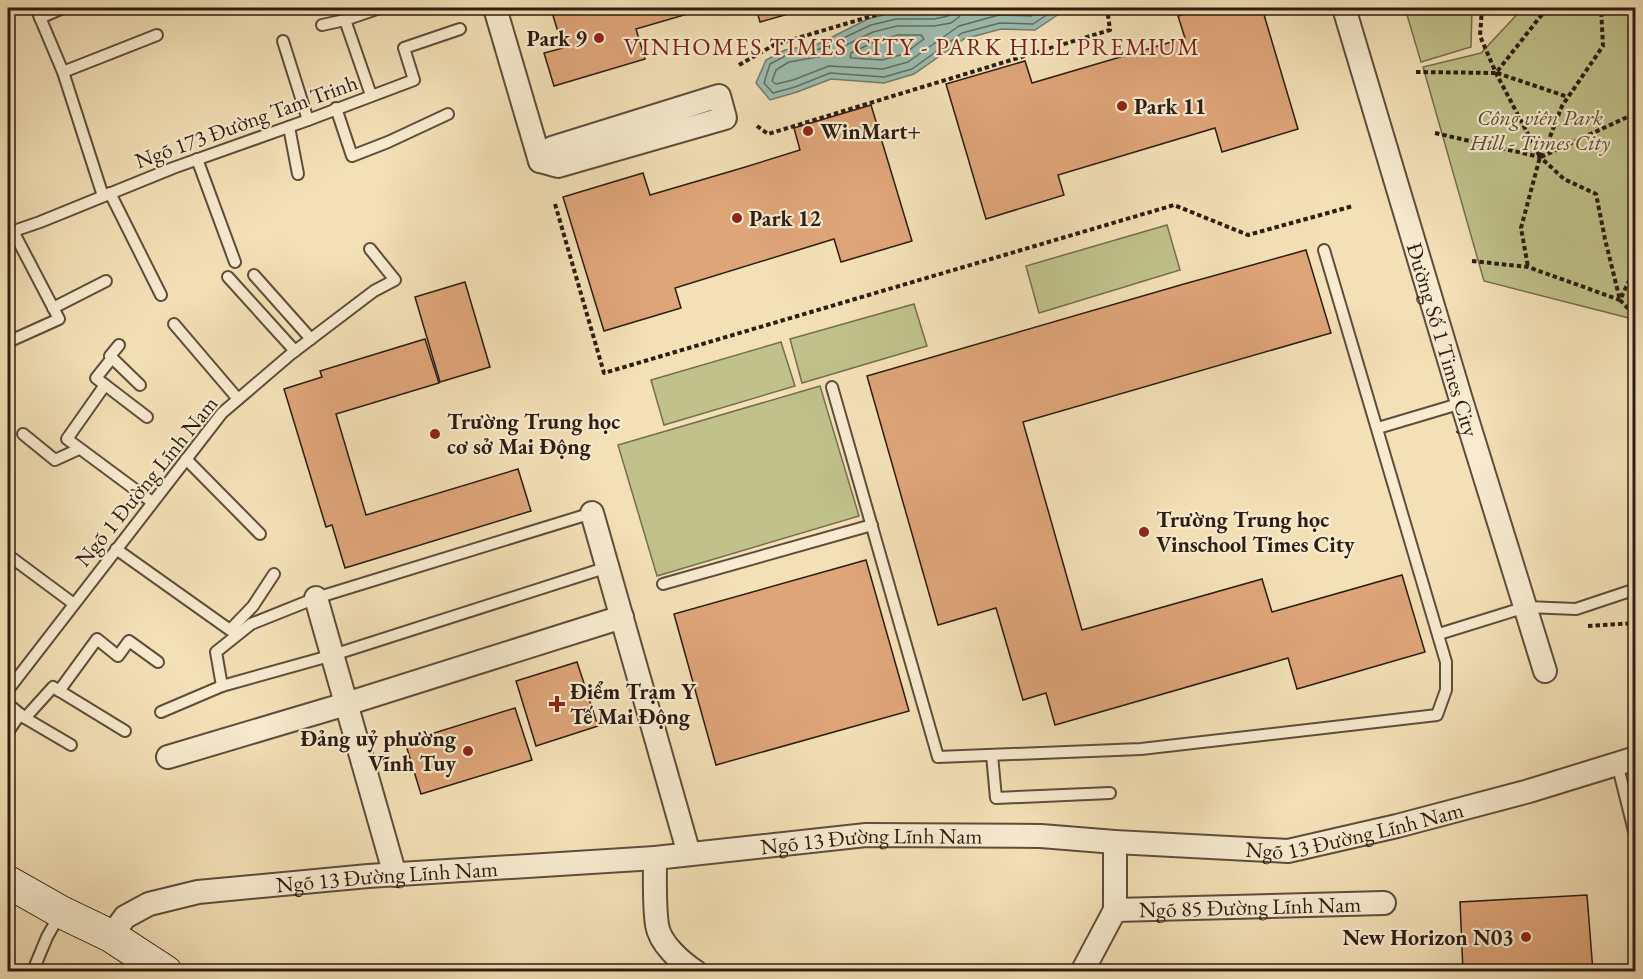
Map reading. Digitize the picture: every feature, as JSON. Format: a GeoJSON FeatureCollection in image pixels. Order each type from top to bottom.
{"type":"FeatureCollection","features":[{"type":"Feature","properties":{"kind":"main road"},"geometry":{"type":"LineString","coordinates":[[8,882],[61,912],[111,936],[166,972]]}},
{"type":"Feature","properties":{"kind":"street"},"geometry":{"type":"LineString","coordinates":[[495,8],[540,161]]}},
{"type":"Feature","properties":{"kind":"street","name":"Đường Số 1 Times City"},"geometry":{"type":"LineString","coordinates":[[1344,8],[1545,671]]}},
{"type":"Feature","properties":{"kind":"street"},"geometry":{"type":"LineString","coordinates":[[718,96],[725,118],[558,166],[540,161],[552,148],[718,96]]}},
{"type":"Feature","properties":{"kind":"street"},"geometry":{"type":"LineString","coordinates":[[592,513],[689,854]]}},
{"type":"Feature","properties":{"kind":"street"},"geometry":{"type":"LineString","coordinates":[[316,598],[395,875]]}},
{"type":"Feature","properties":{"kind":"street"},"geometry":{"type":"LineString","coordinates":[[168,757],[346,704],[622,617]]}},
{"type":"Feature","properties":{"kind":"street","name":"Ngõ 13 Đường Lĩnh Nam"},"geometry":{"type":"LineString","coordinates":[[111,936],[125,917],[149,904],[198,892],[395,875],[655,858],[866,835],[1041,836],[1288,851],[1397,826],[1529,791],[1626,760]]}},
{"type":"Feature","properties":{"kind":"street","name":"Ngõ 85 Đường Lĩnh Nam"},"geometry":{"type":"LineString","coordinates":[[1082,972],[1115,910],[1115,842]]}},
{"type":"Feature","properties":{"kind":"street"},"geometry":{"type":"LineString","coordinates":[[655,858],[657,927],[663,940],[679,960],[696,972]]}},
{"type":"Feature","properties":{"kind":"street","name":"Ngõ 85 Đường Lĩnh Nam"},"geometry":{"type":"LineString","coordinates":[[1115,910],[1384,903]]}},
{"type":"Feature","properties":{"kind":"lane"},"geometry":{"type":"LineString","coordinates":[[63,8],[38,13],[63,72],[106,194],[161,295]]}},
{"type":"Feature","properties":{"kind":"lane"},"geometry":{"type":"LineString","coordinates":[[322,25],[380,8]]}},
{"type":"Feature","properties":{"kind":"lane"},"geometry":{"type":"LineString","coordinates":[[345,20],[371,95]]}},
{"type":"Feature","properties":{"kind":"lane","name":"Ngõ 173 Đường Tam Trinh"},"geometry":{"type":"LineString","coordinates":[[10,232],[197,159],[414,80],[404,48],[460,29]]}},
{"type":"Feature","properties":{"kind":"lane"},"geometry":{"type":"LineString","coordinates":[[63,72],[157,35]]}},
{"type":"Feature","properties":{"kind":"lane"},"geometry":{"type":"LineString","coordinates":[[283,41],[308,120]]}},
{"type":"Feature","properties":{"kind":"lane"},"geometry":{"type":"LineString","coordinates":[[336,108],[352,156],[448,114]]}},
{"type":"Feature","properties":{"kind":"lane"},"geometry":{"type":"LineString","coordinates":[[288,127],[298,174]]}},
{"type":"Feature","properties":{"kind":"lane"},"geometry":{"type":"LineString","coordinates":[[197,159],[235,262]]}},
{"type":"Feature","properties":{"kind":"lane"},"geometry":{"type":"LineString","coordinates":[[10,232],[59,320],[10,341]]}},
{"type":"Feature","properties":{"kind":"lane","name":"Ngõ 1 Đường Lĩnh Nam"},"geometry":{"type":"LineString","coordinates":[[8,690],[222,413],[310,339],[374,291],[395,280],[370,249]]}},
{"type":"Feature","properties":{"kind":"lane"},"geometry":{"type":"LineString","coordinates":[[832,387],[938,757],[1141,749],[1437,715],[1446,690],[1446,662],[1324,250]]}},
{"type":"Feature","properties":{"kind":"lane"},"geometry":{"type":"LineString","coordinates":[[254,275],[310,339]]}},
{"type":"Feature","properties":{"kind":"lane"},"geometry":{"type":"LineString","coordinates":[[228,277],[295,351]]}},
{"type":"Feature","properties":{"kind":"lane"},"geometry":{"type":"LineString","coordinates":[[53,308],[106,281]]}},
{"type":"Feature","properties":{"kind":"lane"},"geometry":{"type":"LineString","coordinates":[[174,324],[238,399]]}},
{"type":"Feature","properties":{"kind":"lane"},"geometry":{"type":"LineString","coordinates":[[119,345],[96,378],[147,417]]}},
{"type":"Feature","properties":{"kind":"lane"},"geometry":{"type":"LineString","coordinates":[[112,358],[140,385]]}},
{"type":"Feature","properties":{"kind":"lane"},"geometry":{"type":"LineString","coordinates":[[105,385],[67,439],[153,502]]}},
{"type":"Feature","properties":{"kind":"lane"},"geometry":{"type":"LineString","coordinates":[[1378,428],[1462,403]]}},
{"type":"Feature","properties":{"kind":"lane"},"geometry":{"type":"LineString","coordinates":[[23,434],[55,460],[79,449]]}},
{"type":"Feature","properties":{"kind":"lane"},"geometry":{"type":"LineString","coordinates":[[186,459],[260,534]]}},
{"type":"Feature","properties":{"kind":"lane"},"geometry":{"type":"LineString","coordinates":[[222,686],[216,652],[251,624],[316,598],[592,513]]}},
{"type":"Feature","properties":{"kind":"lane"},"geometry":{"type":"LineString","coordinates":[[663,584],[872,525]]}},
{"type":"Feature","properties":{"kind":"lane"},"geometry":{"type":"LineString","coordinates":[[116,549],[230,630],[254,606],[274,573]]}},
{"type":"Feature","properties":{"kind":"lane"},"geometry":{"type":"LineString","coordinates":[[8,555],[74,604]]}},
{"type":"Feature","properties":{"kind":"lane"},"geometry":{"type":"LineString","coordinates":[[161,712],[222,686],[333,655],[608,567]]}},
{"type":"Feature","properties":{"kind":"lane"},"geometry":{"type":"LineString","coordinates":[[1439,634],[1526,607],[1576,609],[1635,589]]}},
{"type":"Feature","properties":{"kind":"lane"},"geometry":{"type":"LineString","coordinates":[[59,691],[97,639],[118,656],[129,641],[158,662]]}},
{"type":"Feature","properties":{"kind":"lane"},"geometry":{"type":"LineString","coordinates":[[8,732],[53,687],[125,731]]}},
{"type":"Feature","properties":{"kind":"lane"},"geometry":{"type":"LineString","coordinates":[[8,704],[22,716],[71,745]]}},
{"type":"Feature","properties":{"kind":"lane"},"geometry":{"type":"LineString","coordinates":[[992,755],[996,798],[1110,793]]}},
{"type":"Feature","properties":{"kind":"lane"},"geometry":{"type":"LineString","coordinates":[[1626,760],[1635,839]]}},
{"type":"Feature","properties":{"kind":"lane"},"geometry":{"type":"LineString","coordinates":[[35,972],[46,937],[61,912]]}},
{"type":"Feature","properties":{"kind":"path"},"geometry":{"type":"LineString","coordinates":[[739,65],[774,45],[899,8]]}},
{"type":"Feature","properties":{"kind":"path"},"geometry":{"type":"LineString","coordinates":[[756,126],[768,134],[1110,30],[1107,8]]}},
{"type":"Feature","properties":{"kind":"path"},"geometry":{"type":"LineString","coordinates":[[1482,8],[1480,36],[1496,73],[1540,157],[1564,179],[1596,194],[1620,300],[1635,317]]}},
{"type":"Feature","properties":{"kind":"path"},"geometry":{"type":"LineString","coordinates":[[1496,73],[1547,8]]}},
{"type":"Feature","properties":{"kind":"path"},"geometry":{"type":"LineString","coordinates":[[1528,267],[1521,228],[1540,157],[1562,106],[1603,46],[1601,8]]}},
{"type":"Feature","properties":{"kind":"path"},"geometry":{"type":"LineString","coordinates":[[1416,72],[1496,73],[1568,97]]}},
{"type":"Feature","properties":{"kind":"path"},"geometry":{"type":"LineString","coordinates":[[1435,133],[1540,157],[1635,113]]}},
{"type":"Feature","properties":{"kind":"path"},"geometry":{"type":"LineString","coordinates":[[555,204],[604,373],[1174,205],[1248,235],[1353,206]]}},
{"type":"Feature","properties":{"kind":"path"},"geometry":{"type":"LineString","coordinates":[[1472,261],[1528,267],[1620,300]]}},
{"type":"Feature","properties":{"kind":"path"},"geometry":{"type":"LineString","coordinates":[[1620,300],[1635,266]]}},
{"type":"Feature","properties":{"kind":"green space"},"geometry":{"type":"Polygon","coordinates":[[[1405,8],[1472,8],[1471,47],[1421,62],[1405,8]]]}},
{"type":"Feature","properties":{"kind":"green space","name":"Công viên Park Hill - Times City"},"geometry":{"type":"Polygon","coordinates":[[[1523,8],[1635,8],[1636,302],[1629,318],[1484,281],[1423,67],[1481,53],[1523,8]]]}},
{"type":"Feature","properties":{"kind":"green space"},"geometry":{"type":"Polygon","coordinates":[[[1167,225],[1180,270],[1039,313],[1026,266],[1167,225]]]}},
{"type":"Feature","properties":{"kind":"green space"},"geometry":{"type":"Polygon","coordinates":[[[914,304],[927,346],[802,383],[790,339],[914,304]]]}},
{"type":"Feature","properties":{"kind":"green space"},"geometry":{"type":"Polygon","coordinates":[[[781,342],[795,386],[664,425],[651,380],[781,342]]]}},
{"type":"Feature","properties":{"kind":"green space"},"geometry":{"type":"Polygon","coordinates":[[[820,386],[859,516],[657,576],[618,445],[820,386]]]}},
{"type":"Feature","properties":{"kind":"water"},"geometry":{"type":"Polygon","coordinates":[[[964,8],[1057,8],[1059,14],[1035,30],[1001,29],[964,39],[914,74],[884,83],[831,79],[770,100],[756,83],[766,60],[785,50],[818,44],[868,19],[895,12],[933,13],[964,8]]]}},
{"type":"Feature","properties":{"kind":"building","name":"Park 9"},"geometry":{"type":"Polygon","coordinates":[[[708,8],[636,29],[645,59],[554,86],[544,53],[563,48],[551,9],[708,8]]]}},
{"type":"Feature","properties":{"kind":"building"},"geometry":{"type":"Polygon","coordinates":[[[756,8],[809,8],[760,22],[756,8]]]}},
{"type":"Feature","properties":{"kind":"building","name":"Park 11"},"geometry":{"type":"Polygon","coordinates":[[[1207,8],[1262,8],[1298,129],[1222,152],[1215,128],[1058,175],[1064,195],[986,219],[946,84],[1025,61],[1032,83],[1185,38],[1178,16],[1207,8]]]}},
{"type":"Feature","properties":{"kind":"building","name":"Park 12"},"geometry":{"type":"Polygon","coordinates":[[[871,105],[912,241],[841,262],[834,239],[675,288],[681,308],[604,331],[563,197],[643,173],[650,195],[742,168],[800,150],[794,128],[871,105]]]}},
{"type":"Feature","properties":{"kind":"building"},"geometry":{"type":"Polygon","coordinates":[[[1306,250],[1331,333],[1023,422],[1082,630],[1262,579],[1272,612],[1402,575],[1425,652],[1297,689],[1288,658],[1055,725],[1046,693],[1023,700],[996,608],[938,625],[867,376],[1306,250]]]}},
{"type":"Feature","properties":{"kind":"building"},"geometry":{"type":"Polygon","coordinates":[[[465,282],[490,367],[440,382],[415,297],[465,282]]]}},
{"type":"Feature","properties":{"kind":"building"},"geometry":{"type":"Polygon","coordinates":[[[425,339],[439,383],[336,414],[366,515],[518,469],[531,511],[345,568],[332,525],[326,527],[284,389],[322,377],[320,371],[425,339]]]}},
{"type":"Feature","properties":{"kind":"building"},"geometry":{"type":"Polygon","coordinates":[[[866,560],[909,711],[716,765],[674,614],[866,560]]]}},
{"type":"Feature","properties":{"kind":"building","name":"Điểm Trạm Y Tế Mai Động"},"geometry":{"type":"Polygon","coordinates":[[[577,662],[598,726],[536,746],[516,681],[577,662]]]}},
{"type":"Feature","properties":{"kind":"building","name":"Đảng uỷ phường Vĩnh Tuy"},"geometry":{"type":"Polygon","coordinates":[[[515,708],[532,760],[421,794],[405,742],[515,708]]]}},
{"type":"Feature","properties":{"kind":"building","name":"New Horizon N03"},"geometry":{"type":"Polygon","coordinates":[[[1587,895],[1593,972],[1463,972],[1460,902],[1587,895]]]}},
{"type":"Feature","properties":{"kind":"place","name":"Park 9"},"geometry":{"type":"Point","coordinates":[599,38]}},
{"type":"Feature","properties":{"kind":"place","name":"Park 11"},"geometry":{"type":"Point","coordinates":[1122,106]}},
{"type":"Feature","properties":{"kind":"place","name":"WinMart+"},"geometry":{"type":"Point","coordinates":[808,131]}},
{"type":"Feature","properties":{"kind":"place","name":"Park 12"},"geometry":{"type":"Point","coordinates":[737,218]}},
{"type":"Feature","properties":{"kind":"place","name":"Trường Trung học cơ sở Mai Động"},"geometry":{"type":"Point","coordinates":[435,434]}},
{"type":"Feature","properties":{"kind":"place","name":"Trường Trung học Vinschool Times City"},"geometry":{"type":"Point","coordinates":[1144,532]}},
{"type":"Feature","properties":{"kind":"place","name":"Điểm Trạm Y Tế Mai Động"},"geometry":{"type":"Point","coordinates":[557,704]}},
{"type":"Feature","properties":{"kind":"place","name":"Đảng uỷ phường Vĩnh Tuy"},"geometry":{"type":"Point","coordinates":[468,751]}},
{"type":"Feature","properties":{"kind":"place","name":"New Horizon N03"},"geometry":{"type":"Point","coordinates":[1526,937]}},
{"type":"Feature","properties":{"kind":"district","name":"VINHOMES TIMES CITY - PARK HILL PREMIUM"},"geometry":{"type":"Point","coordinates":[912,47]}}]}
